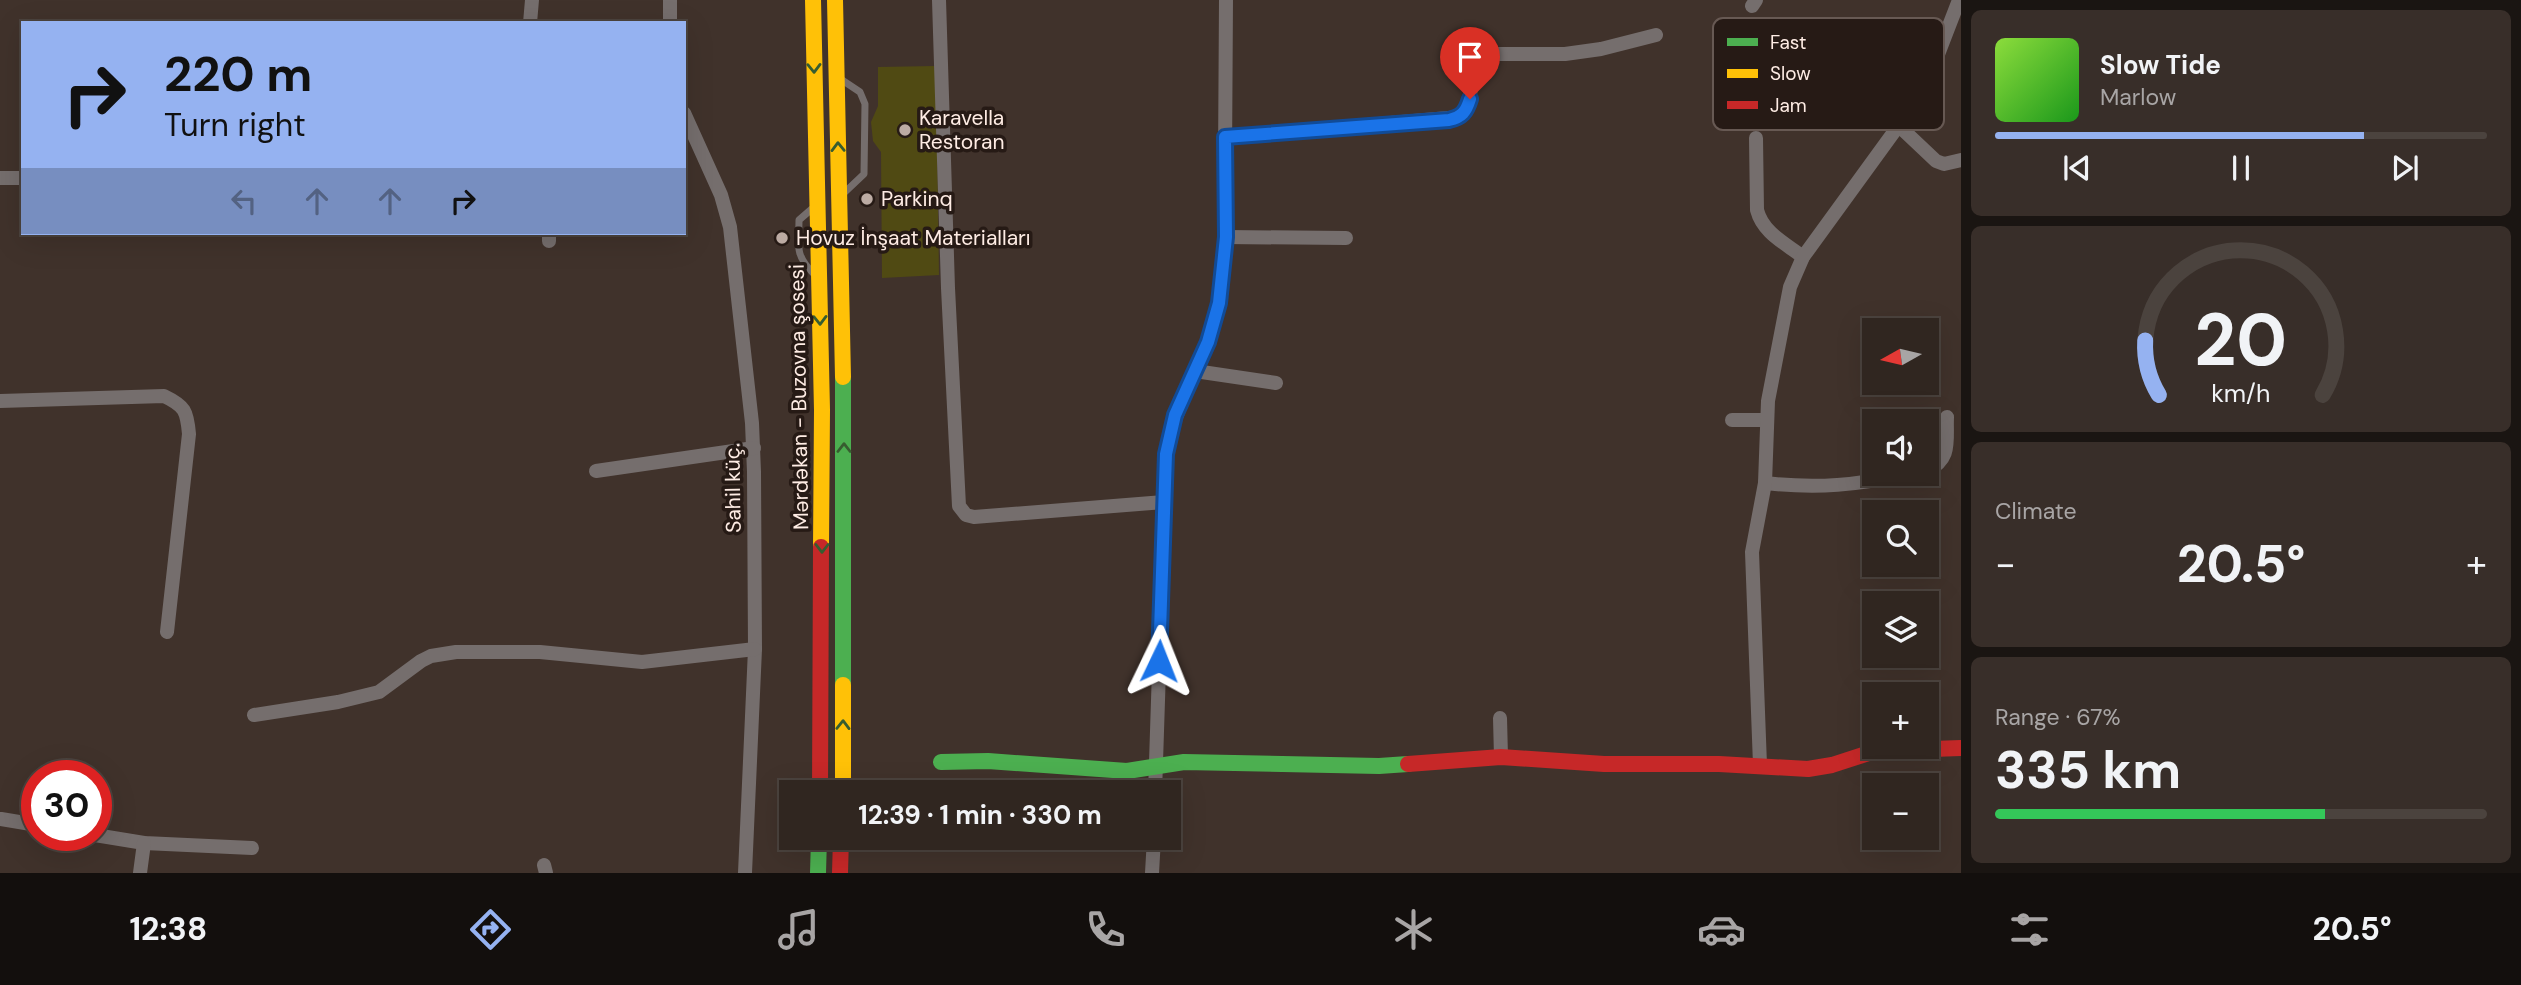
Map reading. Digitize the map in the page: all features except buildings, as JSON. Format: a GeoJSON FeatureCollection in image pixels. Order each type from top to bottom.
{"type":"FeatureCollection","features":[{"type":"Feature","properties":{"kind":"main road","name":"Mərdəkan - Buzovna şosesi"},"geometry":{"type":"LineString","coordinates":[[813,0],[819,279],[822,616],[820,780]]}},
{"type":"Feature","properties":{"kind":"main road","name":"Mərdəkan - Buzovna şosesi"},"geometry":{"type":"LineString","coordinates":[[835,0],[844,436],[843,780]]}},
{"type":"Feature","properties":{"kind":"main road"},"geometry":{"type":"LineString","coordinates":[[941,762],[988,761],[1127,771],[1195,762],[1379,766],[1501,757],[1604,764],[1819,768],[1875,751],[1961,748]]}},
{"type":"Feature","properties":{"kind":"main road"},"geometry":{"type":"LineString","coordinates":[[818,873],[819,850]]}},
{"type":"Feature","properties":{"kind":"main road"},"geometry":{"type":"LineString","coordinates":[[840,873],[841,850]]}},
{"type":"Feature","properties":{"kind":"street"},"geometry":{"type":"LineString","coordinates":[[530,21],[533,0]]}},
{"type":"Feature","properties":{"kind":"street"},"geometry":{"type":"LineString","coordinates":[[670,0],[670,21]]}},
{"type":"Feature","properties":{"kind":"street"},"geometry":{"type":"LineString","coordinates":[[939,0],[948,288],[960,506],[966,515],[974,517],[1164,502]]}},
{"type":"Feature","properties":{"kind":"street"},"geometry":{"type":"LineString","coordinates":[[1156,780],[1166,454],[1182,397],[1216,320],[1222,282],[1226,237],[1226,0]]}},
{"type":"Feature","properties":{"kind":"street"},"geometry":{"type":"LineString","coordinates":[[1944,39],[1959,0]]}},
{"type":"Feature","properties":{"kind":"street"},"geometry":{"type":"LineString","coordinates":[[1225,137],[1460,117],[1470,99],[1476,68],[1487,54],[1565,54],[1601,49],[1656,35]]}},
{"type":"Feature","properties":{"kind":"street","name":"Sahil küç."},"geometry":{"type":"LineString","coordinates":[[686,117],[721,195],[730,227],[754,448],[755,649],[745,873]]}},
{"type":"Feature","properties":{"kind":"street"},"geometry":{"type":"LineString","coordinates":[[1760,765],[1752,552],[1765,483],[1768,401],[1786,303],[1803,257],[1896,130]]}},
{"type":"Feature","properties":{"kind":"street"},"geometry":{"type":"LineString","coordinates":[[1903,130],[1936,161],[1944,164],[1961,160]]}},
{"type":"Feature","properties":{"kind":"street"},"geometry":{"type":"LineString","coordinates":[[1756,138],[1757,210],[1760,220],[1765,229],[1803,257]]}},
{"type":"Feature","properties":{"kind":"street"},"geometry":{"type":"LineString","coordinates":[[0,178],[21,178]]}},
{"type":"Feature","properties":{"kind":"street"},"geometry":{"type":"LineString","coordinates":[[1226,237],[1346,238]]}},
{"type":"Feature","properties":{"kind":"street"},"geometry":{"type":"LineString","coordinates":[[1195,371],[1276,383]]}},
{"type":"Feature","properties":{"kind":"street"},"geometry":{"type":"LineString","coordinates":[[0,401],[164,396],[179,403],[187,414],[189,434],[167,632]]}},
{"type":"Feature","properties":{"kind":"street"},"geometry":{"type":"LineString","coordinates":[[1939,464],[1946,454],[1947,417]]}},
{"type":"Feature","properties":{"kind":"street"},"geometry":{"type":"LineString","coordinates":[[1732,420],[1766,420]]}},
{"type":"Feature","properties":{"kind":"street"},"geometry":{"type":"LineString","coordinates":[[596,471],[754,448]]}},
{"type":"Feature","properties":{"kind":"street"},"geometry":{"type":"LineString","coordinates":[[1765,483],[1804,487],[1862,484]]}},
{"type":"Feature","properties":{"kind":"street"},"geometry":{"type":"LineString","coordinates":[[254,715],[338,702],[379,692],[421,661],[431,656],[456,652],[540,652],[642,662],[755,649]]}},
{"type":"Feature","properties":{"kind":"street"},"geometry":{"type":"LineString","coordinates":[[1500,718],[1501,757]]}},
{"type":"Feature","properties":{"kind":"street"},"geometry":{"type":"LineString","coordinates":[[1,819],[21,822]]}},
{"type":"Feature","properties":{"kind":"street"},"geometry":{"type":"LineString","coordinates":[[112,838],[144,843],[252,848]]}},
{"type":"Feature","properties":{"kind":"street"},"geometry":{"type":"LineString","coordinates":[[141,873],[144,843]]}},
{"type":"Feature","properties":{"kind":"street"},"geometry":{"type":"LineString","coordinates":[[1152,873],[1153,850]]}},
{"type":"Feature","properties":{"kind":"lane"},"geometry":{"type":"LineString","coordinates":[[837,76],[860,92],[865,104],[864,174],[839,197]]}},
{"type":"Feature","properties":{"kind":"shaded area"},"geometry":{"type":"Polygon","coordinates":[[[936,66],[939,275],[882,278],[881,152],[873,141],[871,122],[878,106],[878,67],[936,66]]]}},
{"type":"Feature","properties":{"kind":"traffic: fast"},"geometry":{"type":"LineString","coordinates":[[843,377],[843,685]]}},
{"type":"Feature","properties":{"kind":"traffic: fast"},"geometry":{"type":"LineString","coordinates":[[941,762],[988,761],[1127,771],[1184,762],[1379,766],[1408,764]]}},
{"type":"Feature","properties":{"kind":"traffic: fast"},"geometry":{"type":"LineString","coordinates":[[818,873],[819,850]]}},
{"type":"Feature","properties":{"kind":"traffic: slow"},"geometry":{"type":"LineString","coordinates":[[813,0],[822,410],[821,547]]}},
{"type":"Feature","properties":{"kind":"traffic: slow"},"geometry":{"type":"LineString","coordinates":[[835,0],[843,377]]}},
{"type":"Feature","properties":{"kind":"traffic: slow"},"geometry":{"type":"LineString","coordinates":[[843,685],[843,780]]}},
{"type":"Feature","properties":{"kind":"traffic: jam"},"geometry":{"type":"LineString","coordinates":[[820,780],[821,547]]}},
{"type":"Feature","properties":{"kind":"traffic: jam"},"geometry":{"type":"LineString","coordinates":[[1408,764],[1501,757],[1604,764],[1719,764],[1808,769],[1832,765],[1875,751],[1961,748]]}},
{"type":"Feature","properties":{"kind":"traffic: jam"},"geometry":{"type":"LineString","coordinates":[[840,873],[841,850]]}},
{"type":"Feature","properties":{"kind":"place","name":"Karavella Restoran"},"geometry":{"type":"Point","coordinates":[905,130]}},
{"type":"Feature","properties":{"kind":"place","name":"Parkinq"},"geometry":{"type":"Point","coordinates":[867,199]}},
{"type":"Feature","properties":{"kind":"place","name":"Hovuz İnşaat Materialları"},"geometry":{"type":"Point","coordinates":[782,238]}},
{"type":"Feature","properties":{"kind":"route"},"geometry":{"type":"LineString","coordinates":[[1159,661],[1166,454],[1175,415],[1216,320],[1226,237],[1225,137],[1449,120],[1460,117],[1470,99]]}}]}
